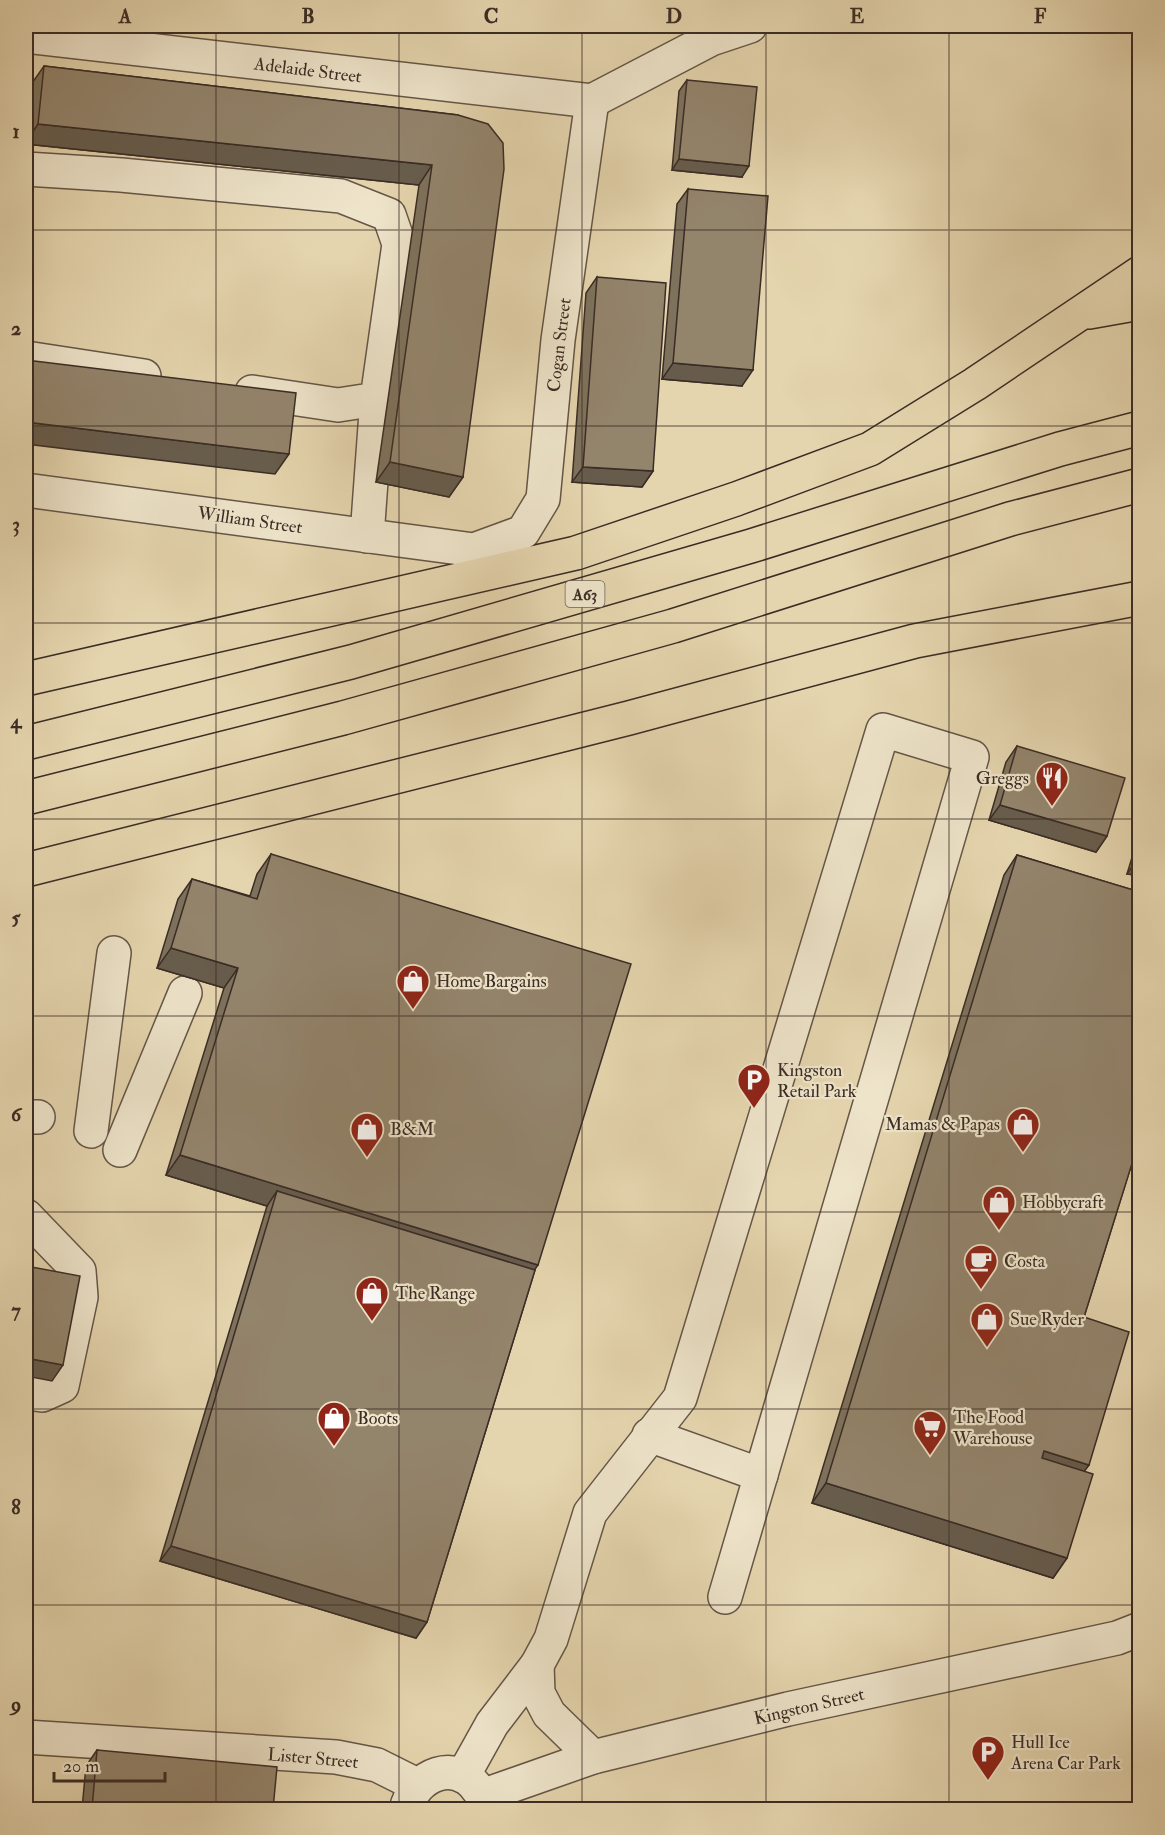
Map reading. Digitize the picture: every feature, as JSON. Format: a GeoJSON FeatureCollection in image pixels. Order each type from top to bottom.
{"type":"FeatureCollection","features":[{"type":"Feature","properties":{"kind":"highway"},"geometry":{"type":"LineString","coordinates":[[26,679],[576,553],[736,499],[870,449],[975,384],[1140,273]]}},
{"type":"Feature","properties":{"kind":"highway"},"geometry":{"type":"LineString","coordinates":[[1078,314],[1140,303]]}},
{"type":"Feature","properties":{"kind":"highway","name":"A63"},"geometry":{"type":"LineString","coordinates":[[26,743],[351,662],[751,546],[1060,449],[1140,428]]}},
{"type":"Feature","properties":{"kind":"highway"},"geometry":{"type":"LineString","coordinates":[[26,798],[343,718],[662,629],[1010,519],[1140,485]]}},
{"type":"Feature","properties":{"kind":"highway"},"geometry":{"type":"LineString","coordinates":[[26,870],[629,718],[915,641],[1140,598]]}},
{"type":"Feature","properties":{"kind":"highway"},"geometry":{"type":"LineString","coordinates":[[1107,604],[1140,616]]}},
{"type":"Feature","properties":{"kind":"street"},"geometry":{"type":"LineString","coordinates":[[592,101],[710,32],[750,26]]}},
{"type":"Feature","properties":{"kind":"street","name":"Adelaide Street"},"geometry":{"type":"LineString","coordinates":[[26,36],[592,101]]}},
{"type":"Feature","properties":{"kind":"street","name":"Cogan Street"},"geometry":{"type":"LineString","coordinates":[[474,550],[523,532],[543,500],[558,340],[592,101]]}},
{"type":"Feature","properties":{"kind":"street"},"geometry":{"type":"LineString","coordinates":[[26,169],[121,175],[341,196],[389,215],[399,244],[377,399],[367,536]]}},
{"type":"Feature","properties":{"kind":"street"},"geometry":{"type":"LineString","coordinates":[[26,358],[176,381]]}},
{"type":"Feature","properties":{"kind":"street"},"geometry":{"type":"LineString","coordinates":[[222,387],[338,405],[377,399]]}},
{"type":"Feature","properties":{"kind":"street","name":"William Street"},"geometry":{"type":"LineString","coordinates":[[26,490],[474,550]]}},
{"type":"Feature","properties":{"kind":"street"},"geometry":{"type":"LineString","coordinates":[[411,1797],[430,1776],[447,1773],[477,1794],[492,1724],[537,1665],[551,1640],[590,1513],[680,1398],[883,730],[972,757],[725,1597]]}},
{"type":"Feature","properties":{"kind":"street"},"geometry":{"type":"LineString","coordinates":[[91,1131],[114,953]]}},
{"type":"Feature","properties":{"kind":"street"},"geometry":{"type":"LineString","coordinates":[[120,1150],[185,993]]}},
{"type":"Feature","properties":{"kind":"street"},"geometry":{"type":"LineString","coordinates":[[26,1216],[79,1271],[81,1297],[62,1386],[42,1395],[26,1393]]}},
{"type":"Feature","properties":{"kind":"street"},"geometry":{"type":"LineString","coordinates":[[649,1435],[761,1475]]}},
{"type":"Feature","properties":{"kind":"street","name":"Kingston Street"},"geometry":{"type":"LineString","coordinates":[[477,1794],[593,1757],[788,1709],[1118,1638],[1140,1629]]}},
{"type":"Feature","properties":{"kind":"street"},"geometry":{"type":"LineString","coordinates":[[537,1665],[538,1693],[549,1714],[593,1757]]}},
{"type":"Feature","properties":{"kind":"street","name":"Lister Street"},"geometry":{"type":"LineString","coordinates":[[26,1737],[336,1757],[377,1765],[411,1797]]}},
{"type":"Feature","properties":{"kind":"building"},"geometry":{"type":"Polygon","coordinates":[[[44,66],[458,115],[488,124],[503,143],[504,169],[463,477],[390,462],[432,165],[38,124],[44,66]]]}},
{"type":"Feature","properties":{"kind":"building"},"geometry":{"type":"Polygon","coordinates":[[[687,80],[757,87],[749,166],[679,159],[687,80]]]}},
{"type":"Feature","properties":{"kind":"building"},"geometry":{"type":"Polygon","coordinates":[[[688,189],[768,196],[753,370],[673,363],[688,189]]]}},
{"type":"Feature","properties":{"kind":"building"},"geometry":{"type":"Polygon","coordinates":[[[597,277],[666,283],[653,471],[583,467],[597,277]]]}},
{"type":"Feature","properties":{"kind":"building"},"geometry":{"type":"Polygon","coordinates":[[[26,360],[296,393],[289,454],[26,422],[26,360]]]}},
{"type":"Feature","properties":{"kind":"building","name":"Greggs"},"geometry":{"type":"Polygon","coordinates":[[[1017,746],[1125,778],[1107,836],[1000,805],[1017,746]]]}},
{"type":"Feature","properties":{"kind":"building"},"geometry":{"type":"Polygon","coordinates":[[[271,854],[631,964],[538,1265],[180,1155],[238,968],[171,948],[192,879],[257,899],[271,854]]]}},
{"type":"Feature","properties":{"kind":"building"},"geometry":{"type":"Polygon","coordinates":[[[1017,855],[1140,892],[1140,1138],[1084,1317],[1129,1332],[1089,1465],[1044,1451],[1042,1458],[1093,1474],[1067,1558],[826,1483],[1017,855]]]}},
{"type":"Feature","properties":{"kind":"building"},"geometry":{"type":"Polygon","coordinates":[[[277,1191],[535,1270],[427,1622],[171,1546],[277,1191]]]}},
{"type":"Feature","properties":{"kind":"building"},"geometry":{"type":"Polygon","coordinates":[[[26,1266],[80,1276],[63,1365],[26,1358],[26,1266]]]}},
{"type":"Feature","properties":{"kind":"building"},"geometry":{"type":"Polygon","coordinates":[[[97,1750],[277,1767],[273,1809],[92,1809],[97,1750]]]}},
{"type":"Feature","properties":{"kind":"place","name":"Greggs"},"geometry":{"type":"Point","coordinates":[1052,807]}},
{"type":"Feature","properties":{"kind":"place","name":"Home Bargains"},"geometry":{"type":"Point","coordinates":[413,1010]}},
{"type":"Feature","properties":{"kind":"place","name":"Kingston Retail Park"},"geometry":{"type":"Point","coordinates":[754,1109]}},
{"type":"Feature","properties":{"kind":"place","name":"Mamas & Papas"},"geometry":{"type":"Point","coordinates":[1023,1153]}},
{"type":"Feature","properties":{"kind":"place","name":"B&M"},"geometry":{"type":"Point","coordinates":[367,1158]}},
{"type":"Feature","properties":{"kind":"place","name":"Hobbycraft"},"geometry":{"type":"Point","coordinates":[999,1231]}},
{"type":"Feature","properties":{"kind":"place","name":"Costa"},"geometry":{"type":"Point","coordinates":[981,1290]}},
{"type":"Feature","properties":{"kind":"place","name":"The Range"},"geometry":{"type":"Point","coordinates":[372,1322]}},
{"type":"Feature","properties":{"kind":"place","name":"Sue Ryder"},"geometry":{"type":"Point","coordinates":[987,1348]}},
{"type":"Feature","properties":{"kind":"place","name":"Boots"},"geometry":{"type":"Point","coordinates":[334,1447]}},
{"type":"Feature","properties":{"kind":"place","name":"The Food Warehouse"},"geometry":{"type":"Point","coordinates":[930,1456]}},
{"type":"Feature","properties":{"kind":"place","name":"Hull Ice Arena Car Park"},"geometry":{"type":"Point","coordinates":[988,1781]}}]}
